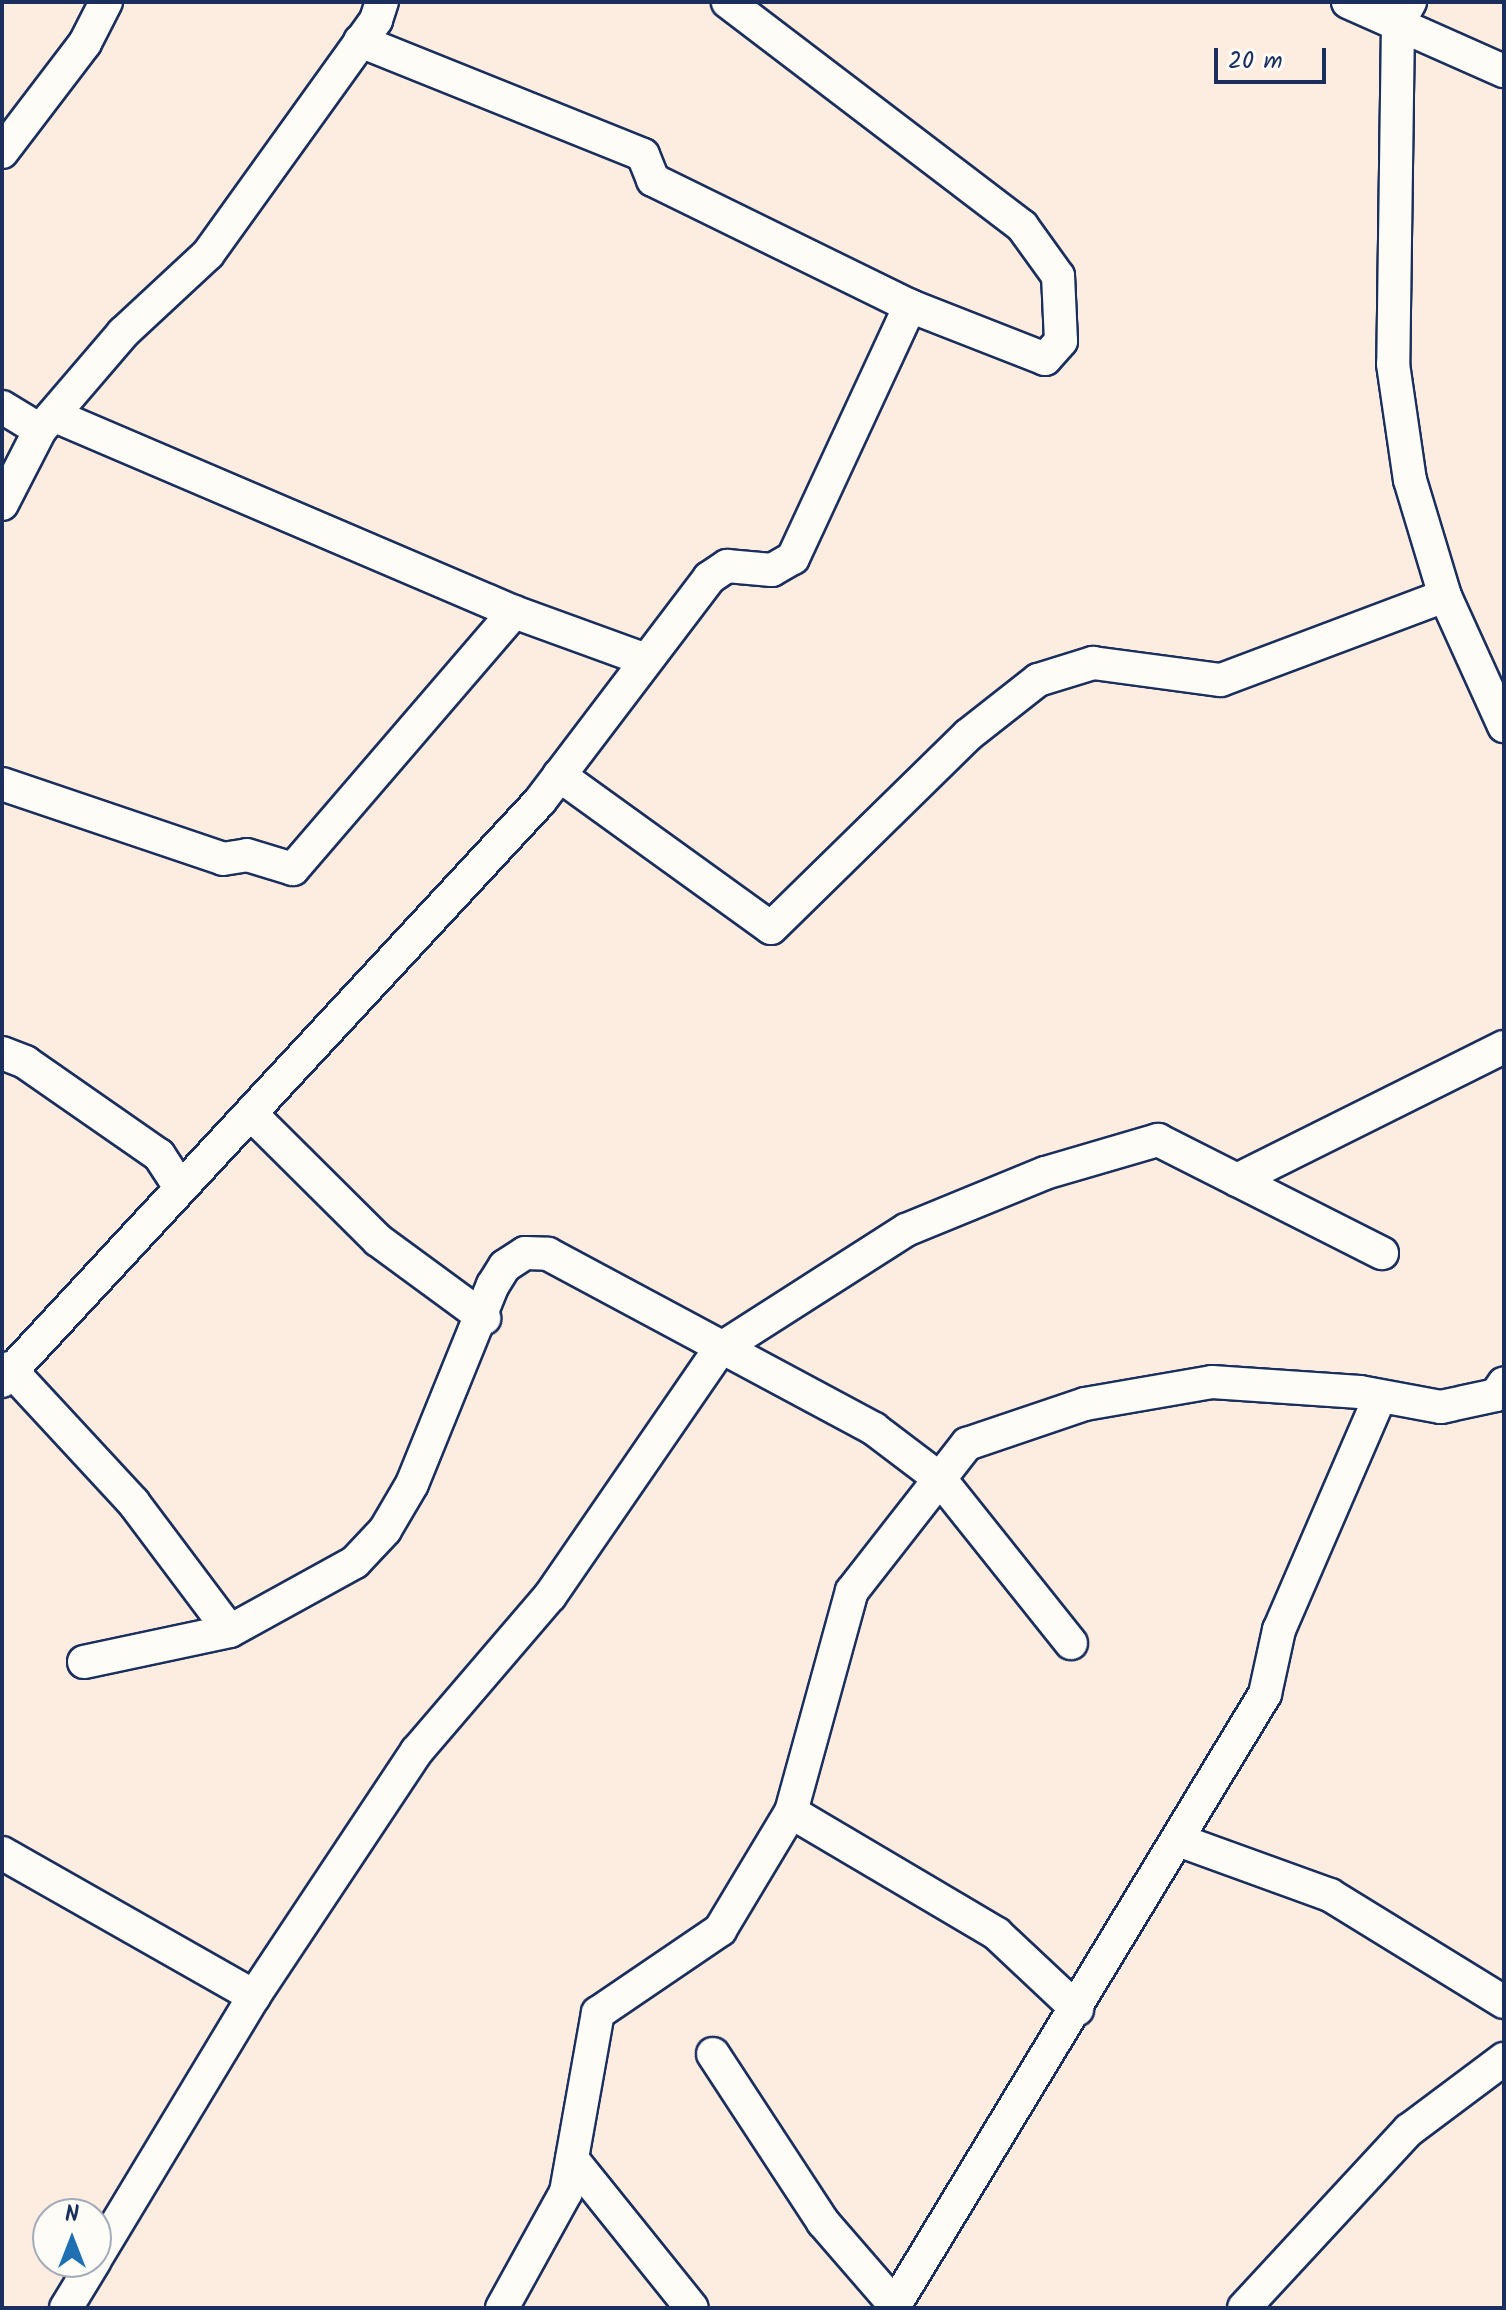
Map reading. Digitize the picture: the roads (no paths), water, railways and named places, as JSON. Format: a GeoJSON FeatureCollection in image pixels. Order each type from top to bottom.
{"type":"FeatureCollection","features":[{"type":"Feature","properties":{"kind":"street"},"geometry":{"type":"LineString","coordinates":[[2,152],[85,43],[106,2]]}},
{"type":"Feature","properties":{"kind":"street"},"geometry":{"type":"LineString","coordinates":[[2,504],[46,423],[123,333],[208,254],[360,41],[382,2]]}},
{"type":"Feature","properties":{"kind":"street"},"geometry":{"type":"LineString","coordinates":[[360,41],[643,155],[653,180],[910,306],[1045,359],[1061,341],[1058,276],[1022,226],[728,2]]}},
{"type":"Feature","properties":{"kind":"street"},"geometry":{"type":"LineString","coordinates":[[1348,2],[1404,13],[1504,71]]}},
{"type":"Feature","properties":{"kind":"street"},"geometry":{"type":"LineString","coordinates":[[1404,13],[1393,364],[1410,480],[1445,596],[1504,726]]}},
{"type":"Feature","properties":{"kind":"street"},"geometry":{"type":"LineString","coordinates":[[230,1631],[133,1502],[6,1375],[251,1114],[559,775],[643,659],[709,578],[727,566],[772,570],[793,558],[910,306]]}},
{"type":"Feature","properties":{"kind":"street"},"geometry":{"type":"LineString","coordinates":[[2,407],[514,612],[643,659]]}},
{"type":"Feature","properties":{"kind":"street"},"geometry":{"type":"LineString","coordinates":[[559,775],[771,928],[968,735],[1038,680],[1093,663],[1221,680],[1445,596]]}},
{"type":"Feature","properties":{"kind":"street"},"geometry":{"type":"LineString","coordinates":[[2,784],[223,859],[247,855],[293,869],[514,612]]}},
{"type":"Feature","properties":{"kind":"street"},"geometry":{"type":"LineString","coordinates":[[1237,1180],[1504,1047]]}},
{"type":"Feature","properties":{"kind":"street"},"geometry":{"type":"LineString","coordinates":[[2,1053],[25,1062],[159,1155],[180,1187]]}},
{"type":"Feature","properties":{"kind":"street"},"geometry":{"type":"LineString","coordinates":[[251,1114],[378,1240],[484,1318]]}},
{"type":"Feature","properties":{"kind":"street"},"geometry":{"type":"LineString","coordinates":[[112,2232],[254,1996],[417,1751],[550,1596],[720,1349],[906,1230],[1045,1173],[1158,1140],[1382,1253]]}},
{"type":"Feature","properties":{"kind":"street"},"geometry":{"type":"LineString","coordinates":[[84,1662],[230,1631],[355,1562],[385,1530],[484,1318],[505,1266],[525,1253],[548,1254],[874,1429],[940,1479],[1071,1643]]}},
{"type":"Feature","properties":{"kind":"street"},"geometry":{"type":"LineString","coordinates":[[502,2308],[566,2192],[598,2013],[720,1930],[791,1812],[852,1591],[967,1444],[1085,1404],[1212,1382],[1380,1397],[1441,1407],[1496,1395],[1504,1383]]}},
{"type":"Feature","properties":{"kind":"street"},"geometry":{"type":"LineString","coordinates":[[713,2054],[823,2222],[894,2306],[1077,2009],[1265,1694],[1279,1630],[1380,1397]]}},
{"type":"Feature","properties":{"kind":"street"},"geometry":{"type":"LineString","coordinates":[[791,1812],[997,1934],[1077,2009]]}},
{"type":"Feature","properties":{"kind":"street"},"geometry":{"type":"LineString","coordinates":[[1178,1840],[1330,1895],[1504,2002]]}},
{"type":"Feature","properties":{"kind":"street"},"geometry":{"type":"LineString","coordinates":[[2,1853],[254,1996]]}},
{"type":"Feature","properties":{"kind":"street"},"geometry":{"type":"LineString","coordinates":[[1244,2308],[1409,2130],[1504,2059]]}},
{"type":"Feature","properties":{"kind":"street"},"geometry":{"type":"LineString","coordinates":[[572,2159],[692,2308]]}},
{"type":"Feature","properties":{"kind":"street"},"geometry":{"type":"LineString","coordinates":[[66,2308],[84,2278]]}}]}
